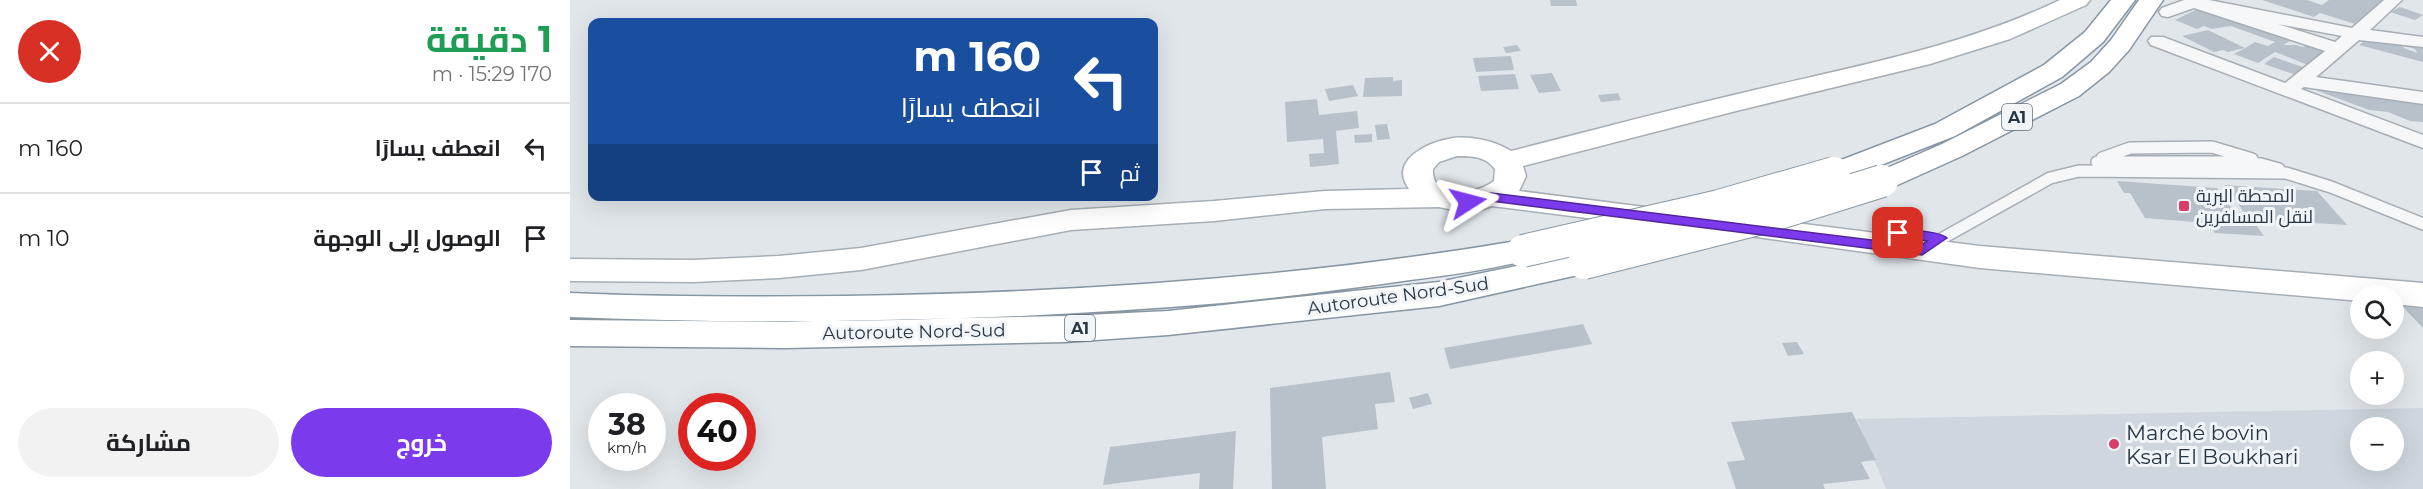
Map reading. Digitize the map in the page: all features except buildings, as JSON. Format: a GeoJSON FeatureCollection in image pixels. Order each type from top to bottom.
{"type":"FeatureCollection","features":[{"type":"Feature","properties":{"kind":"main road"},"geometry":{"type":"LineString","coordinates":[[570,270],[694,271],[790,266],[861,259],[1071,220],[1214,212],[1325,200],[1437,198],[1468,202],[1503,179],[1758,97],[1927,57],[1978,42],[2040,19],[2078,0]]}},
{"type":"Feature","properties":{"kind":"main road","name":"Autoroute Nord-Sud"},"geometry":{"type":"LineString","coordinates":[[570,305],[918,308],[1196,295],[1425,269],[1523,251],[1719,206],[1834,173],[1945,130],[2053,71],[2094,37],[2123,0]]}},
{"type":"Feature","properties":{"kind":"main road","name":"Autoroute Nord-Sud"},"geometry":{"type":"LineString","coordinates":[[570,333],[786,335],[1066,328],[1168,323],[1271,314],[1439,294],[1584,263],[1770,216],[1829,200],[1882,181],[1952,150],[2070,90],[2100,67],[2159,6]]}},
{"type":"Feature","properties":{"kind":"main road"},"geometry":{"type":"LineString","coordinates":[[1325,200],[1390,176],[1439,151],[1469,147],[1490,151],[1503,179]]}},
{"type":"Feature","properties":{"kind":"main road"},"geometry":{"type":"LineString","coordinates":[[1423,161],[1416,174],[1418,184],[1425,192],[1437,198]]}},
{"type":"Feature","properties":{"kind":"main road"},"geometry":{"type":"LineString","coordinates":[[1503,179],[1931,244],[2423,296]]}},
{"type":"Feature","properties":{"kind":"main road"},"geometry":{"type":"LineString","coordinates":[[1931,244],[2423,280]]}},
{"type":"Feature","properties":{"kind":"street"},"geometry":{"type":"LineString","coordinates":[[2294,85],[2357,34],[2394,0]]}},
{"type":"Feature","properties":{"kind":"street"},"geometry":{"type":"LineString","coordinates":[[2196,1],[2338,49]]}},
{"type":"Feature","properties":{"kind":"street"},"geometry":{"type":"LineString","coordinates":[[2159,6],[2196,1],[2357,34],[2423,42]]}},
{"type":"Feature","properties":{"kind":"street"},"geometry":{"type":"LineString","coordinates":[[2157,41],[2294,85],[2423,142]]}},
{"type":"Feature","properties":{"kind":"street"},"geometry":{"type":"LineString","coordinates":[[2294,85],[2423,98]]}},
{"type":"Feature","properties":{"kind":"lane"},"geometry":{"type":"LineString","coordinates":[[1931,244],[2050,178],[2100,161],[2235,162],[2272,166],[2423,224]]}},
{"type":"Feature","properties":{"kind":"lane"},"geometry":{"type":"LineString","coordinates":[[2065,173],[2111,170],[2286,173],[2303,177]]}},
{"type":"Feature","properties":{"kind":"shaded area","name":"Marché bovin Ksar El Boukhari"},"geometry":{"type":"Polygon","coordinates":[[[2423,408],[2423,489],[1886,489],[1857,419],[2423,408]]]}},
{"type":"Feature","properties":{"kind":"place","name":"المحطة البرية لنقل المسافرين"},"geometry":{"type":"Point","coordinates":[2184,206]}},
{"type":"Feature","properties":{"kind":"place","name":"Marché bovin Ksar El Boukhari"},"geometry":{"type":"Point","coordinates":[2114,444]}},
{"type":"Feature","properties":{"kind":"route"},"geometry":{"type":"LineString","coordinates":[[1468,202],[1491,197],[1922,250],[1941,238],[1898,233]]}}]}
